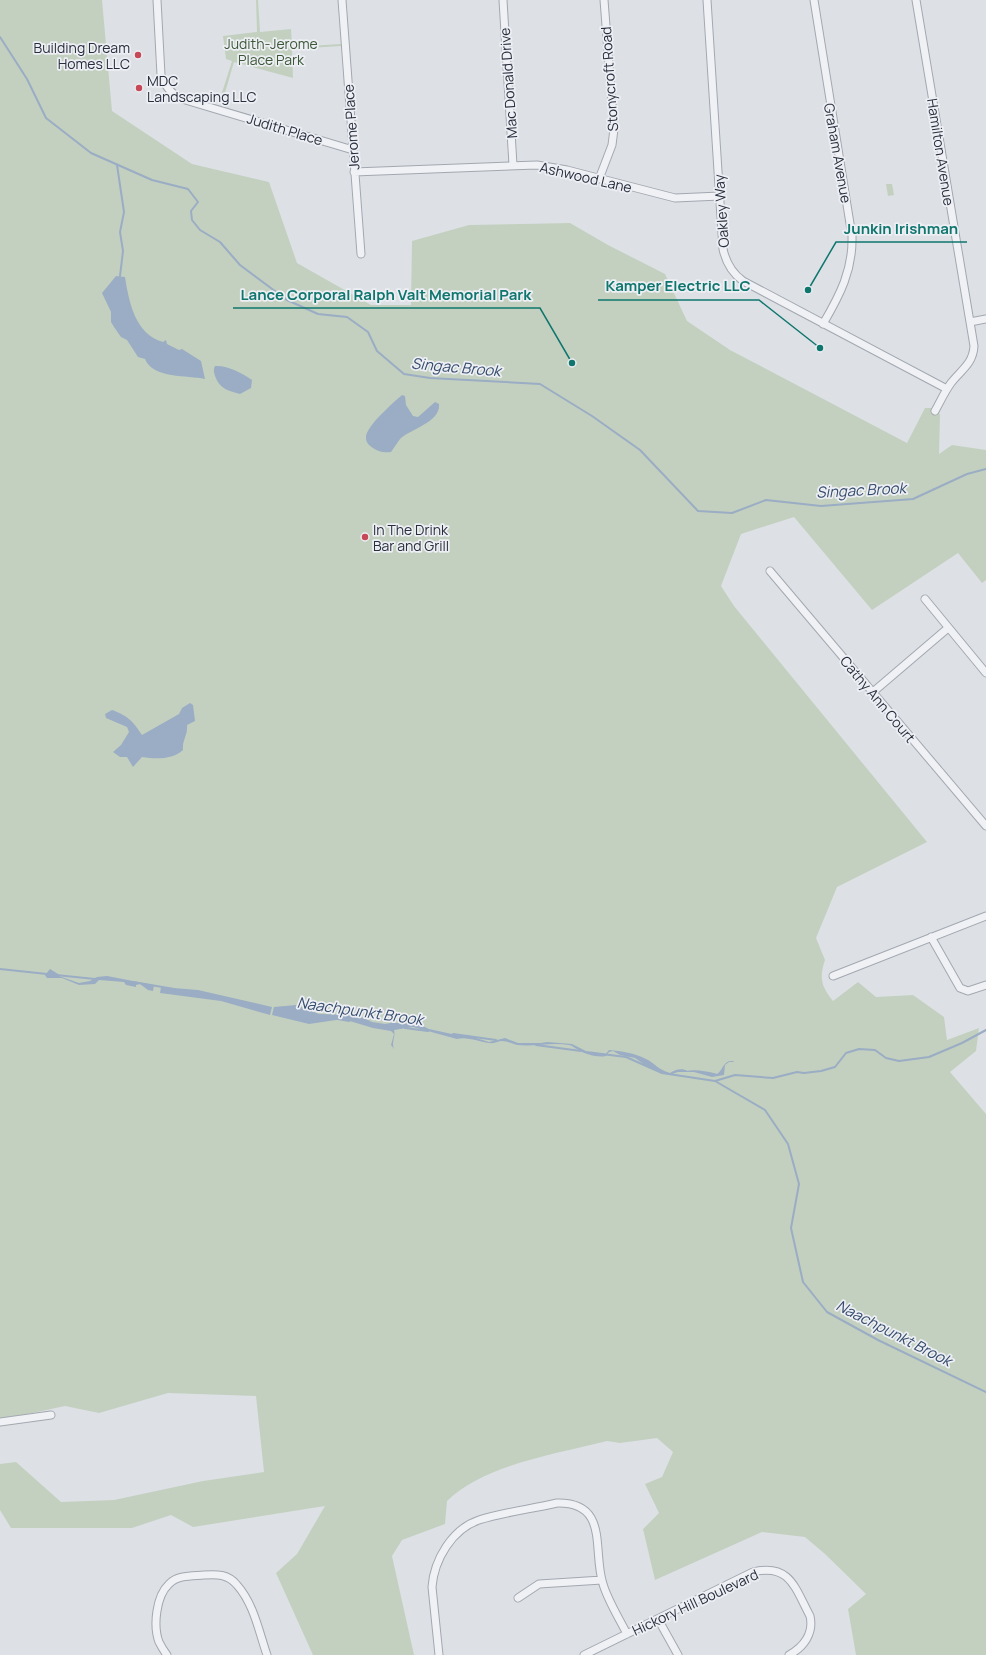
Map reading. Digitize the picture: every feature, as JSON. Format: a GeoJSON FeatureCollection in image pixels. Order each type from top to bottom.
{"type":"FeatureCollection","features":[{"type":"Feature","properties":{"kind":"street","name":"Judith Place"},"geometry":{"type":"LineString","coordinates":[[157,0],[161,75],[171,93],[182,99],[353,150]]}},
{"type":"Feature","properties":{"kind":"street","name":"Jerome Place"},"geometry":{"type":"LineString","coordinates":[[342,0],[361,254]]}},
{"type":"Feature","properties":{"kind":"street","name":"Mac Donald Drive"},"geometry":{"type":"LineString","coordinates":[[503,0],[513,165]]}},
{"type":"Feature","properties":{"kind":"street","name":"Stonycroft Road"},"geometry":{"type":"LineString","coordinates":[[599,179],[612,144],[614,129],[604,0]]}},
{"type":"Feature","properties":{"kind":"street","name":"Oakley Way"},"geometry":{"type":"LineString","coordinates":[[707,0],[723,250],[728,265],[743,281],[947,389]]}},
{"type":"Feature","properties":{"kind":"street","name":"Graham Avenue"},"geometry":{"type":"LineString","coordinates":[[814,0],[852,236],[852,255],[848,275],[843,288],[823,324]]}},
{"type":"Feature","properties":{"kind":"street","name":"Hamilton Avenue"},"geometry":{"type":"LineString","coordinates":[[916,0],[974,346],[974,353],[967,366],[947,389],[935,411]]}},
{"type":"Feature","properties":{"kind":"street","name":"Ashwood Lane"},"geometry":{"type":"LineString","coordinates":[[354,172],[435,170],[513,165],[546,166],[675,198],[720,196]]}},
{"type":"Feature","properties":{"kind":"street"},"geometry":{"type":"LineString","coordinates":[[970,322],[986,319]]}},
{"type":"Feature","properties":{"kind":"street","name":"Cathy Ann Court"},"geometry":{"type":"LineString","coordinates":[[770,571],[986,826]]}},
{"type":"Feature","properties":{"kind":"street"},"geometry":{"type":"LineString","coordinates":[[925,599],[986,673]]}},
{"type":"Feature","properties":{"kind":"street"},"geometry":{"type":"LineString","coordinates":[[873,692],[948,628]]}},
{"type":"Feature","properties":{"kind":"street"},"geometry":{"type":"LineString","coordinates":[[833,976],[986,916]]}},
{"type":"Feature","properties":{"kind":"street"},"geometry":{"type":"LineString","coordinates":[[931,937],[960,988],[968,991],[986,985]]}},
{"type":"Feature","properties":{"kind":"street"},"geometry":{"type":"LineString","coordinates":[[0,1422],[51,1415]]}},
{"type":"Feature","properties":{"kind":"street"},"geometry":{"type":"LineString","coordinates":[[439,1655],[432,1587],[435,1568],[447,1545],[458,1533],[478,1521],[557,1503],[571,1503],[580,1506],[594,1521],[598,1564],[602,1580],[627,1634]]}},
{"type":"Feature","properties":{"kind":"street","name":"Hickory Hill Boulevard"},"geometry":{"type":"LineString","coordinates":[[584,1655],[597,1652],[627,1634],[752,1572],[770,1569],[785,1575],[792,1581],[812,1622],[809,1635],[801,1648],[789,1655]]}},
{"type":"Feature","properties":{"kind":"street"},"geometry":{"type":"LineString","coordinates":[[167,1655],[159,1642],[158,1636],[156,1616],[160,1597],[169,1583],[183,1576],[215,1574],[227,1576],[236,1584],[245,1596],[267,1655]]}},
{"type":"Feature","properties":{"kind":"street"},"geometry":{"type":"LineString","coordinates":[[518,1598],[540,1584],[602,1580]]}},
{"type":"Feature","properties":{"kind":"street"},"geometry":{"type":"LineString","coordinates":[[658,1619],[678,1655]]}},
{"type":"Feature","properties":{"kind":"green space"},"geometry":{"type":"Polygon","coordinates":[[[0,0],[102,0],[112,111],[192,164],[269,182],[297,263],[371,305],[411,305],[412,241],[469,225],[570,223],[608,245],[665,274],[687,321],[730,350],[907,443],[925,408],[937,408],[940,415],[939,454],[952,445],[986,450],[986,580],[982,583],[958,553],[872,610],[794,517],[741,534],[721,586],[734,606],[927,842],[837,887],[816,938],[825,960],[822,972],[822,982],[826,991],[833,1001],[858,982],[876,997],[913,995],[944,1017],[947,1040],[979,1028],[976,1051],[950,1072],[986,1114],[986,1655],[856,1655],[848,1609],[866,1594],[825,1554],[805,1537],[762,1532],[655,1580],[643,1529],[659,1513],[645,1484],[662,1477],[673,1452],[657,1438],[620,1443],[607,1441],[544,1456],[501,1469],[463,1488],[447,1501],[445,1524],[402,1540],[392,1556],[414,1655],[313,1655],[276,1573],[297,1554],[325,1506],[193,1527],[171,1515],[132,1528],[11,1528],[0,1510],[0,1464],[16,1462],[61,1502],[114,1500],[203,1481],[264,1472],[256,1396],[168,1393],[99,1413],[65,1406],[0,1420],[0,0]]]}},
{"type":"Feature","properties":{"kind":"green space","name":"Judith-Jerome Place Park"},"geometry":{"type":"Polygon","coordinates":[[[256,0],[258,0],[260,32],[291,29],[292,47],[341,44],[341,46],[292,49],[293,78],[234,62],[222,103],[219,102],[232,61],[226,59],[223,36],[257,32],[256,0]]]}},
{"type":"Feature","properties":{"kind":"green space"},"geometry":{"type":"Polygon","coordinates":[[[886,184],[892,184],[894,195],[888,196],[886,184]]]}},
{"type":"Feature","properties":{"kind":"water"},"geometry":{"type":"Polygon","coordinates":[[[116,276],[125,277],[131,306],[140,325],[146,332],[153,338],[163,342],[166,340],[167,344],[179,350],[182,349],[201,361],[205,379],[163,373],[155,370],[145,359],[138,357],[127,340],[121,337],[111,322],[111,312],[102,293],[116,276]]]}},
{"type":"Feature","properties":{"kind":"water"},"geometry":{"type":"Polygon","coordinates":[[[215,366],[229,368],[248,377],[252,380],[251,388],[240,394],[224,388],[215,376],[215,366]]]}},
{"type":"Feature","properties":{"kind":"water"},"geometry":{"type":"Polygon","coordinates":[[[402,395],[405,396],[406,405],[413,416],[418,417],[435,402],[439,404],[438,410],[435,416],[430,420],[400,439],[391,452],[377,450],[367,443],[367,433],[380,415],[402,395]]]}},
{"type":"Feature","properties":{"kind":"water"},"geometry":{"type":"Polygon","coordinates":[[[190,703],[193,705],[195,721],[187,725],[183,750],[179,753],[174,756],[164,758],[142,757],[133,767],[127,757],[120,757],[113,752],[121,745],[129,732],[127,727],[106,718],[105,714],[112,710],[122,714],[136,726],[142,735],[179,714],[182,708],[190,703]]]}},
{"type":"Feature","properties":{"kind":"water"},"geometry":{"type":"Polygon","coordinates":[[[50,969],[59,976],[79,983],[90,981],[97,977],[107,976],[154,985],[153,991],[148,990],[140,984],[136,985],[136,987],[126,985],[124,982],[99,980],[95,984],[79,985],[62,978],[47,978],[45,975],[50,969]]]}},
{"type":"Feature","properties":{"kind":"water"},"geometry":{"type":"Polygon","coordinates":[[[161,987],[198,990],[272,1007],[270,1015],[221,1001],[160,993],[161,987]]]}},
{"type":"Feature","properties":{"kind":"water"},"geometry":{"type":"Polygon","coordinates":[[[296,1005],[319,1014],[352,1015],[372,1022],[385,1024],[417,1023],[429,1029],[461,1036],[467,1035],[489,1042],[505,1038],[518,1043],[547,1042],[572,1044],[590,1053],[605,1055],[609,1050],[633,1054],[642,1057],[662,1070],[670,1073],[681,1069],[717,1074],[725,1063],[730,1061],[734,1062],[729,1062],[725,1065],[724,1075],[712,1077],[694,1072],[678,1072],[669,1075],[645,1065],[635,1058],[620,1055],[613,1051],[609,1052],[606,1056],[595,1056],[570,1045],[563,1044],[517,1045],[506,1041],[490,1043],[461,1038],[457,1039],[413,1027],[394,1030],[394,1034],[391,1031],[373,1028],[343,1019],[309,1024],[272,1015],[274,1007],[296,1005]]]}},
{"type":"Feature","properties":{"kind":"water"},"geometry":{"type":"Polygon","coordinates":[[[394,1034],[393,1044],[394,1049],[391,1045],[394,1034]]]}},
{"type":"Feature","properties":{"kind":"waterway","name":"Singac Brook"},"geometry":{"type":"LineString","coordinates":[[0,37],[27,79],[46,118],[91,153],[152,180],[188,189],[198,202],[191,211],[192,220],[200,230],[220,242],[240,265],[287,300],[318,314],[347,317],[368,332],[377,351],[404,374],[430,378],[540,384],[592,416],[640,450],[698,511],[732,513],[766,500],[821,506],[913,499],[967,474],[986,469]]}},
{"type":"Feature","properties":{"kind":"waterway"},"geometry":{"type":"LineString","coordinates":[[117,165],[124,212],[120,232],[123,251],[120,276]]}},
{"type":"Feature","properties":{"kind":"waterway","name":"Naachpunkt Brook"},"geometry":{"type":"LineString","coordinates":[[0,969],[47,974]]}},
{"type":"Feature","properties":{"kind":"waterway","name":"Naachpunkt Brook"},"geometry":{"type":"LineString","coordinates":[[56,975],[95,979]]}},
{"type":"Feature","properties":{"kind":"waterway","name":"Naachpunkt Brook"},"geometry":{"type":"LineString","coordinates":[[133,982],[174,989]]}},
{"type":"Feature","properties":{"kind":"waterway","name":"Naachpunkt Brook"},"geometry":{"type":"LineString","coordinates":[[338,1019],[349,1021]]}},
{"type":"Feature","properties":{"kind":"waterway","name":"Naachpunkt Brook"},"geometry":{"type":"LineString","coordinates":[[405,1028],[428,1031]]}},
{"type":"Feature","properties":{"kind":"waterway","name":"Naachpunkt Brook"},"geometry":{"type":"LineString","coordinates":[[715,1081],[735,1075],[773,1078],[797,1072],[804,1073],[821,1071],[835,1067],[846,1053],[859,1049],[875,1050],[886,1058],[899,1061],[929,1057],[962,1043],[986,1030]]}},
{"type":"Feature","properties":{"kind":"waterway","name":"Naachpunkt Brook"},"geometry":{"type":"LineString","coordinates":[[453,1034],[496,1040]]}},
{"type":"Feature","properties":{"kind":"waterway","name":"Naachpunkt Brook"},"geometry":{"type":"LineString","coordinates":[[536,1045],[581,1051]]}},
{"type":"Feature","properties":{"kind":"waterway","name":"Naachpunkt Brook"},"geometry":{"type":"LineString","coordinates":[[586,1052],[626,1057],[662,1073],[715,1081],[765,1110],[788,1144],[799,1184],[791,1228],[803,1282],[827,1312],[878,1340],[986,1392]]}},
{"type":"Feature","properties":{"kind":"place","name":"Building Dream Homes LLC"},"geometry":{"type":"Point","coordinates":[138,55]}},
{"type":"Feature","properties":{"kind":"place","name":"MDC Landscaping LLC"},"geometry":{"type":"Point","coordinates":[139,88]}},
{"type":"Feature","properties":{"kind":"place","name":"Junkin Irishman"},"geometry":{"type":"Point","coordinates":[808,290]}},
{"type":"Feature","properties":{"kind":"place","name":"Kamper Electric LLC"},"geometry":{"type":"Point","coordinates":[820,348]}},
{"type":"Feature","properties":{"kind":"place","name":"Lance Corporal Ralph Valt Memorial Park"},"geometry":{"type":"Point","coordinates":[572,363]}},
{"type":"Feature","properties":{"kind":"place","name":"In The Drink Bar and Grill"},"geometry":{"type":"Point","coordinates":[365,537]}}]}
